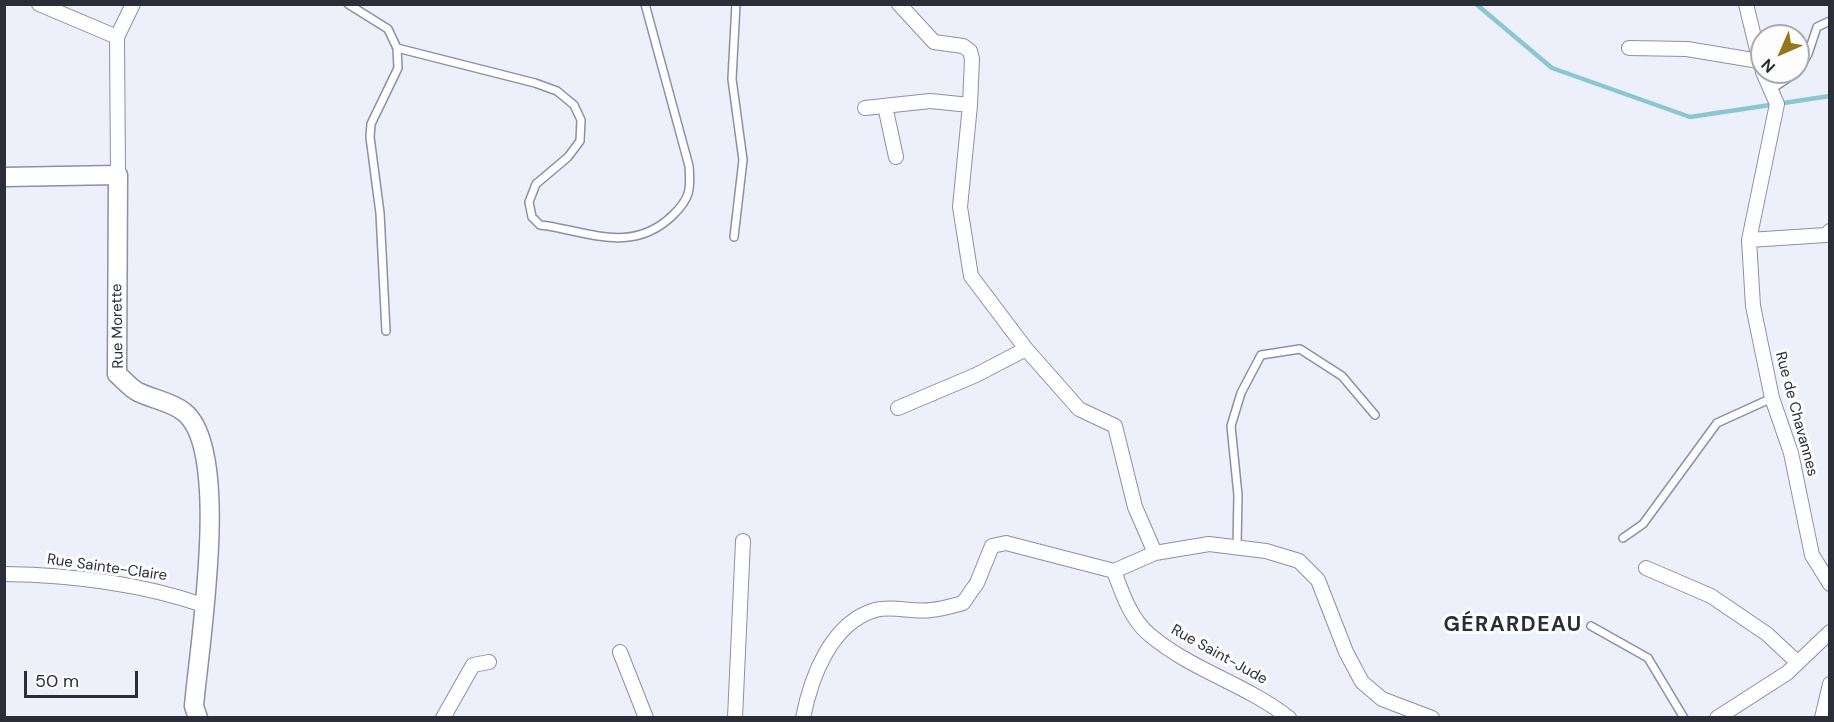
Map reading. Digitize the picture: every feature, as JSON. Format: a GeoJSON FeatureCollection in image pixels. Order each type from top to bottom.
{"type":"FeatureCollection","features":[{"type":"Feature","properties":{"kind":"street"},"geometry":{"type":"LineString","coordinates":[[39,4],[117,37]]}},
{"type":"Feature","properties":{"kind":"street","name":"Rue Morette"},"geometry":{"type":"LineString","coordinates":[[133,4],[117,37],[117,374],[135,391],[184,412],[200,434],[207,457],[210,534],[194,706],[198,717]]}},
{"type":"Feature","properties":{"kind":"street"},"geometry":{"type":"LineString","coordinates":[[899,4],[934,42],[963,46],[970,51],[972,59],[970,105],[960,207],[972,276],[1026,349],[1079,409],[1115,426],[1135,507],[1155,553]]}},
{"type":"Feature","properties":{"kind":"street","name":"Rue de Chavannes"},"geometry":{"type":"LineString","coordinates":[[1746,4],[1751,24]]}},
{"type":"Feature","properties":{"kind":"street"},"geometry":{"type":"LineString","coordinates":[[1629,48],[1687,49],[1750,65]]}},
{"type":"Feature","properties":{"kind":"street","name":"Rue de Chavannes"},"geometry":{"type":"LineString","coordinates":[[1768,84],[1777,104],[1749,240],[1753,306],[1772,398],[1791,453],[1812,555],[1828,578]]}},
{"type":"Feature","properties":{"kind":"street"},"geometry":{"type":"LineString","coordinates":[[865,108],[930,100],[970,105]]}},
{"type":"Feature","properties":{"kind":"street"},"geometry":{"type":"LineString","coordinates":[[885,106],[896,158]]}},
{"type":"Feature","properties":{"kind":"street"},"geometry":{"type":"LineString","coordinates":[[4,177],[118,175]]}},
{"type":"Feature","properties":{"kind":"street"},"geometry":{"type":"LineString","coordinates":[[1749,240],[1826,235],[1830,231]]}},
{"type":"Feature","properties":{"kind":"street"},"geometry":{"type":"LineString","coordinates":[[898,408],[976,375],[1026,349]]}},
{"type":"Feature","properties":{"kind":"street"},"geometry":{"type":"LineString","coordinates":[[735,717],[743,541]]}},
{"type":"Feature","properties":{"kind":"street"},"geometry":{"type":"LineString","coordinates":[[803,717],[809,687],[828,651],[849,625],[874,611],[893,608],[930,611],[963,603],[977,583],[983,562],[992,546],[1006,543],[1020,545],[1059,559],[1114,571],[1155,553],[1209,544],[1237,546],[1299,561],[1318,580],[1346,652],[1362,682],[1382,699],[1432,717]]}},
{"type":"Feature","properties":{"kind":"street"},"geometry":{"type":"LineString","coordinates":[[1646,567],[1711,596],[1767,634],[1798,663]]}},
{"type":"Feature","properties":{"kind":"street","name":"Rue Saint-Jude"},"geometry":{"type":"LineString","coordinates":[[1114,571],[1123,597],[1148,635],[1201,667],[1268,701],[1289,717]]}},
{"type":"Feature","properties":{"kind":"street","name":"Rue Sainte-Claire"},"geometry":{"type":"LineString","coordinates":[[4,574],[60,574],[170,593],[203,605]]}},
{"type":"Feature","properties":{"kind":"street"},"geometry":{"type":"LineString","coordinates":[[1717,717],[1737,708],[1798,663],[1830,632]]}},
{"type":"Feature","properties":{"kind":"street"},"geometry":{"type":"LineString","coordinates":[[621,652],[646,717]]}},
{"type":"Feature","properties":{"kind":"street"},"geometry":{"type":"LineString","coordinates":[[443,717],[473,665],[489,662]]}},
{"type":"Feature","properties":{"kind":"street"},"geometry":{"type":"LineString","coordinates":[[1822,717],[1830,684]]}},
{"type":"Feature","properties":{"kind":"lane"},"geometry":{"type":"LineString","coordinates":[[348,4],[361,7],[388,29],[397,48],[398,68],[371,124],[370,137],[380,213],[386,331]]}},
{"type":"Feature","properties":{"kind":"lane"},"geometry":{"type":"LineString","coordinates":[[397,48],[535,83],[567,97],[574,105],[581,120],[580,141],[568,157],[536,184],[529,202],[532,217],[540,225],[624,239],[640,237],[658,229],[682,206],[691,189],[689,166],[645,4]]}},
{"type":"Feature","properties":{"kind":"lane"},"geometry":{"type":"LineString","coordinates":[[734,237],[743,160],[732,79],[736,4]]}},
{"type":"Feature","properties":{"kind":"lane"},"geometry":{"type":"LineString","coordinates":[[1810,48],[1817,27],[1830,21]]}},
{"type":"Feature","properties":{"kind":"lane"},"geometry":{"type":"LineString","coordinates":[[1770,90],[1779,84]]}},
{"type":"Feature","properties":{"kind":"lane"},"geometry":{"type":"LineString","coordinates":[[1237,546],[1238,495],[1231,426],[1241,393],[1261,356],[1300,349],[1342,376],[1375,415]]}},
{"type":"Feature","properties":{"kind":"lane"},"geometry":{"type":"LineString","coordinates":[[1623,538],[1643,524],[1717,423],[1772,398]]}},
{"type":"Feature","properties":{"kind":"lane"},"geometry":{"type":"LineString","coordinates":[[1591,626],[1648,658],[1684,717]]}},
{"type":"Feature","properties":{"kind":"waterway"},"geometry":{"type":"LineString","coordinates":[[1476,4],[1552,68],[1690,117],[1830,96]]}},
{"type":"Feature","properties":{"kind":"district","name":"GÉRARDEAU"},"geometry":{"type":"Point","coordinates":[1513,625]}}]}
